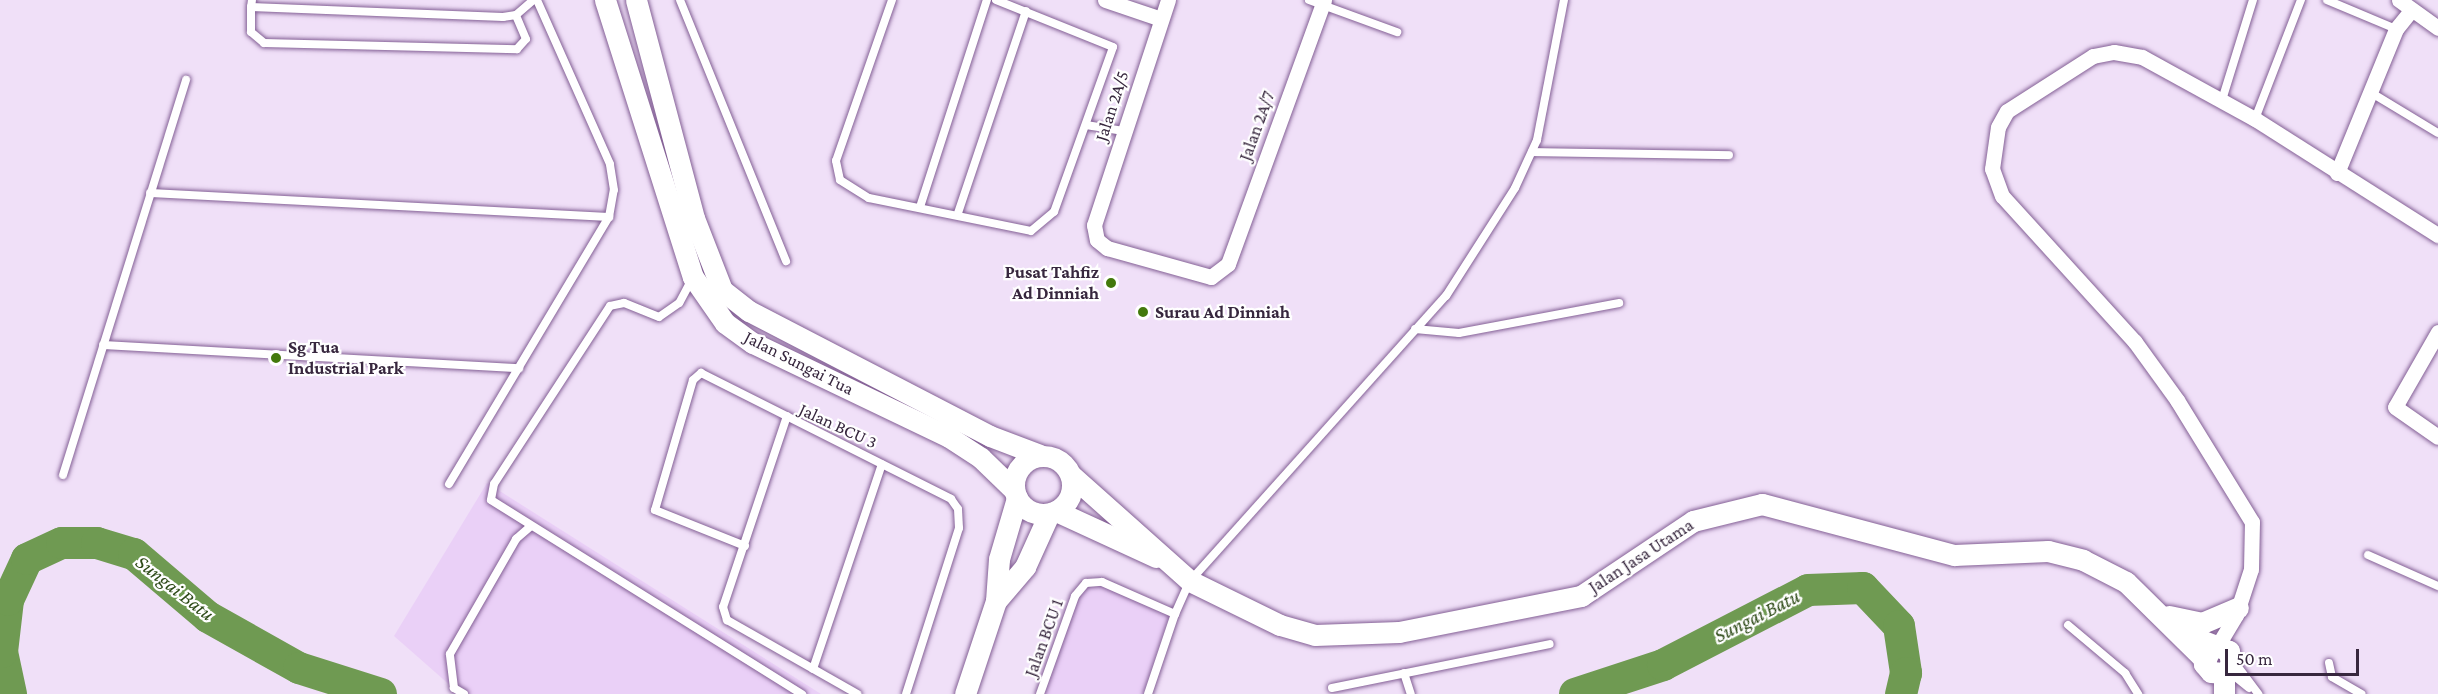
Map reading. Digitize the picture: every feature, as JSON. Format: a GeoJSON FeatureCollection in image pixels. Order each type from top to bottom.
{"type":"FeatureCollection","features":[{"type":"Feature","properties":{"kind":"main road","name":"Jalan Sungai Tua"},"geometry":{"type":"LineString","coordinates":[[636,0],[694,218],[722,290],[760,317],[990,436],[1040,455]]}},
{"type":"Feature","properties":{"kind":"main road","name":"Jalan Sungai Tua"},"geometry":{"type":"LineString","coordinates":[[606,1],[693,277],[725,323],[753,343],[949,437],[981,458],[1015,494]]}},
{"type":"Feature","properties":{"kind":"main road"},"geometry":{"type":"LineString","coordinates":[[965,694],[996,601],[999,559],[1023,463],[1040,455],[1059,460],[1071,475],[1069,500],[1053,512],[1025,567],[996,601]]}},
{"type":"Feature","properties":{"kind":"main road","name":"Jalan Jasa Utama"},"geometry":{"type":"LineString","coordinates":[[1071,475],[1190,581],[1298,632],[1331,638],[1399,632],[1581,596],[1693,521],[1762,504],[1954,555],[2048,551],[2083,560],[2126,582],[2176,630],[2219,659]]}},
{"type":"Feature","properties":{"kind":"main road"},"geometry":{"type":"LineString","coordinates":[[1015,494],[1030,512],[1053,512]]}},
{"type":"Feature","properties":{"kind":"main road","name":"Jalan Jasa Utama"},"geometry":{"type":"LineString","coordinates":[[1053,512],[1167,562]]}},
{"type":"Feature","properties":{"kind":"main road"},"geometry":{"type":"LineString","coordinates":[[2160,613],[2202,623],[2237,612]]}},
{"type":"Feature","properties":{"kind":"main road"},"geometry":{"type":"LineString","coordinates":[[2216,694],[2219,659]]}},
{"type":"Feature","properties":{"kind":"main road"},"geometry":{"type":"LineString","coordinates":[[2219,659],[2224,694]]}},
{"type":"Feature","properties":{"kind":"street"},"geometry":{"type":"LineString","coordinates":[[1106,0],[1161,19]]}},
{"type":"Feature","properties":{"kind":"street","name":"Jalan 2A/5"},"geometry":{"type":"LineString","coordinates":[[1094,225],[1168,0]]}},
{"type":"Feature","properties":{"kind":"street","name":"Jalan 2A/7"},"geometry":{"type":"LineString","coordinates":[[1094,225],[1097,240],[1107,248],[1211,278],[1228,264],[1318,2]]}},
{"type":"Feature","properties":{"kind":"street"},"geometry":{"type":"LineString","coordinates":[[2337,173],[2405,6],[2438,28]]}},
{"type":"Feature","properties":{"kind":"street"},"geometry":{"type":"LineString","coordinates":[[2219,659],[2237,612],[2255,542],[2243,503],[2134,342],[2002,196],[1992,169],[1992,146],[2007,111],[2093,56],[2114,52],[2142,57],[2255,119],[2438,236]]}},
{"type":"Feature","properties":{"kind":"street"},"geometry":{"type":"LineString","coordinates":[[2437,336],[2398,396],[2399,414],[2438,437]]}},
{"type":"Feature","properties":{"kind":"lane"},"geometry":{"type":"LineString","coordinates":[[449,484],[609,217],[614,190],[610,164],[535,0],[516,15],[252,4],[251,32],[264,43],[517,49],[526,39],[516,15]]}},
{"type":"Feature","properties":{"kind":"lane"},"geometry":{"type":"LineString","coordinates":[[680,0],[786,261]]}},
{"type":"Feature","properties":{"kind":"lane"},"geometry":{"type":"LineString","coordinates":[[892,0],[836,161],[840,180],[869,198],[958,213],[1031,231],[1041,227],[1054,212],[1113,47],[996,0]]}},
{"type":"Feature","properties":{"kind":"lane"},"geometry":{"type":"LineString","coordinates":[[920,207],[987,0]]}},
{"type":"Feature","properties":{"kind":"lane"},"geometry":{"type":"LineString","coordinates":[[1148,694],[1175,614],[1190,581],[1446,296],[1532,152],[1564,0]]}},
{"type":"Feature","properties":{"kind":"lane"},"geometry":{"type":"LineString","coordinates":[[2222,100],[2253,0]]}},
{"type":"Feature","properties":{"kind":"lane"},"geometry":{"type":"LineString","coordinates":[[2255,119],[2301,0]]}},
{"type":"Feature","properties":{"kind":"lane"},"geometry":{"type":"LineString","coordinates":[[2326,0],[2396,29]]}},
{"type":"Feature","properties":{"kind":"lane"},"geometry":{"type":"LineString","coordinates":[[1318,2],[1397,32]]}},
{"type":"Feature","properties":{"kind":"lane"},"geometry":{"type":"LineString","coordinates":[[958,213],[1026,11]]}},
{"type":"Feature","properties":{"kind":"lane"},"geometry":{"type":"LineString","coordinates":[[63,475],[186,80]]}},
{"type":"Feature","properties":{"kind":"lane"},"geometry":{"type":"LineString","coordinates":[[2370,93],[2438,134]]}},
{"type":"Feature","properties":{"kind":"lane"},"geometry":{"type":"LineString","coordinates":[[1086,124],[1124,132]]}},
{"type":"Feature","properties":{"kind":"lane"},"geometry":{"type":"LineString","coordinates":[[1532,152],[1729,155]]}},
{"type":"Feature","properties":{"kind":"lane"},"geometry":{"type":"LineString","coordinates":[[150,194],[609,217]]}},
{"type":"Feature","properties":{"kind":"lane"},"geometry":{"type":"LineString","coordinates":[[693,277],[679,303],[659,317],[624,303],[610,306],[494,484],[491,500],[802,694]]}},
{"type":"Feature","properties":{"kind":"lane"},"geometry":{"type":"LineString","coordinates":[[1415,329],[1460,333],[1619,303]]}},
{"type":"Feature","properties":{"kind":"lane"},"geometry":{"type":"LineString","coordinates":[[104,345],[519,368]]}},
{"type":"Feature","properties":{"kind":"lane"},"geometry":{"type":"LineString","coordinates":[[745,546],[655,510],[693,380],[701,373],[787,416]]}},
{"type":"Feature","properties":{"kind":"lane","name":"Jalan BCU 3"},"geometry":{"type":"LineString","coordinates":[[857,694],[728,620],[723,607],[787,416],[951,499],[958,509],[959,528],[906,694]]}},
{"type":"Feature","properties":{"kind":"lane"},"geometry":{"type":"LineString","coordinates":[[813,669],[882,464]]}},
{"type":"Feature","properties":{"kind":"lane"},"geometry":{"type":"LineString","coordinates":[[464,694],[454,688],[450,654],[516,539],[531,526]]}},
{"type":"Feature","properties":{"kind":"lane"},"geometry":{"type":"LineString","coordinates":[[2368,555],[2438,586]]}},
{"type":"Feature","properties":{"kind":"lane","name":"Jalan BCU 1"},"geometry":{"type":"LineString","coordinates":[[1040,694],[1075,596],[1086,583],[1102,582],[1175,614]]}},
{"type":"Feature","properties":{"kind":"lane"},"geometry":{"type":"LineString","coordinates":[[2068,625],[2125,673],[2138,694]]}},
{"type":"Feature","properties":{"kind":"lane"},"geometry":{"type":"LineString","coordinates":[[1332,688],[1550,644]]}},
{"type":"Feature","properties":{"kind":"lane"},"geometry":{"type":"LineString","coordinates":[[2219,659],[2258,694]]}},
{"type":"Feature","properties":{"kind":"lane"},"geometry":{"type":"LineString","coordinates":[[2219,659],[2258,694]]}},
{"type":"Feature","properties":{"kind":"lane"},"geometry":{"type":"LineString","coordinates":[[2330,663],[2332,677],[2362,694]]}},
{"type":"Feature","properties":{"kind":"lane"},"geometry":{"type":"LineString","coordinates":[[1404,673],[1411,694]]}},
{"type":"Feature","properties":{"kind":"shaded area"},"geometry":{"type":"Polygon","coordinates":[[[487,483],[821,694],[460,694],[394,636],[487,483]]]}},
{"type":"Feature","properties":{"kind":"shaded area"},"geometry":{"type":"Polygon","coordinates":[[[1102,586],[1169,616],[1143,694],[1044,694],[1077,599],[1088,587],[1102,586]]]}},
{"type":"Feature","properties":{"kind":"waterway","name":"Sungai Batu"},"geometry":{"type":"LineString","coordinates":[[11,694],[2,652],[8,600],[27,559],[62,543],[97,543],[134,554],[208,617],[299,668],[381,694]]}},
{"type":"Feature","properties":{"kind":"waterway","name":"Sungai Batu"},"geometry":{"type":"LineString","coordinates":[[1575,694],[1663,665],[1808,590],[1863,588],[1899,626],[1906,673],[1901,694]]}},
{"type":"Feature","properties":{"kind":"place","name":"Pusat Tahfiz Ad Dinniah"},"geometry":{"type":"Point","coordinates":[1111,283]}},
{"type":"Feature","properties":{"kind":"place","name":"Surau Ad Dinniah"},"geometry":{"type":"Point","coordinates":[1143,312]}},
{"type":"Feature","properties":{"kind":"place","name":"Sg Tua Industrial Park"},"geometry":{"type":"Point","coordinates":[276,358]}}]}
